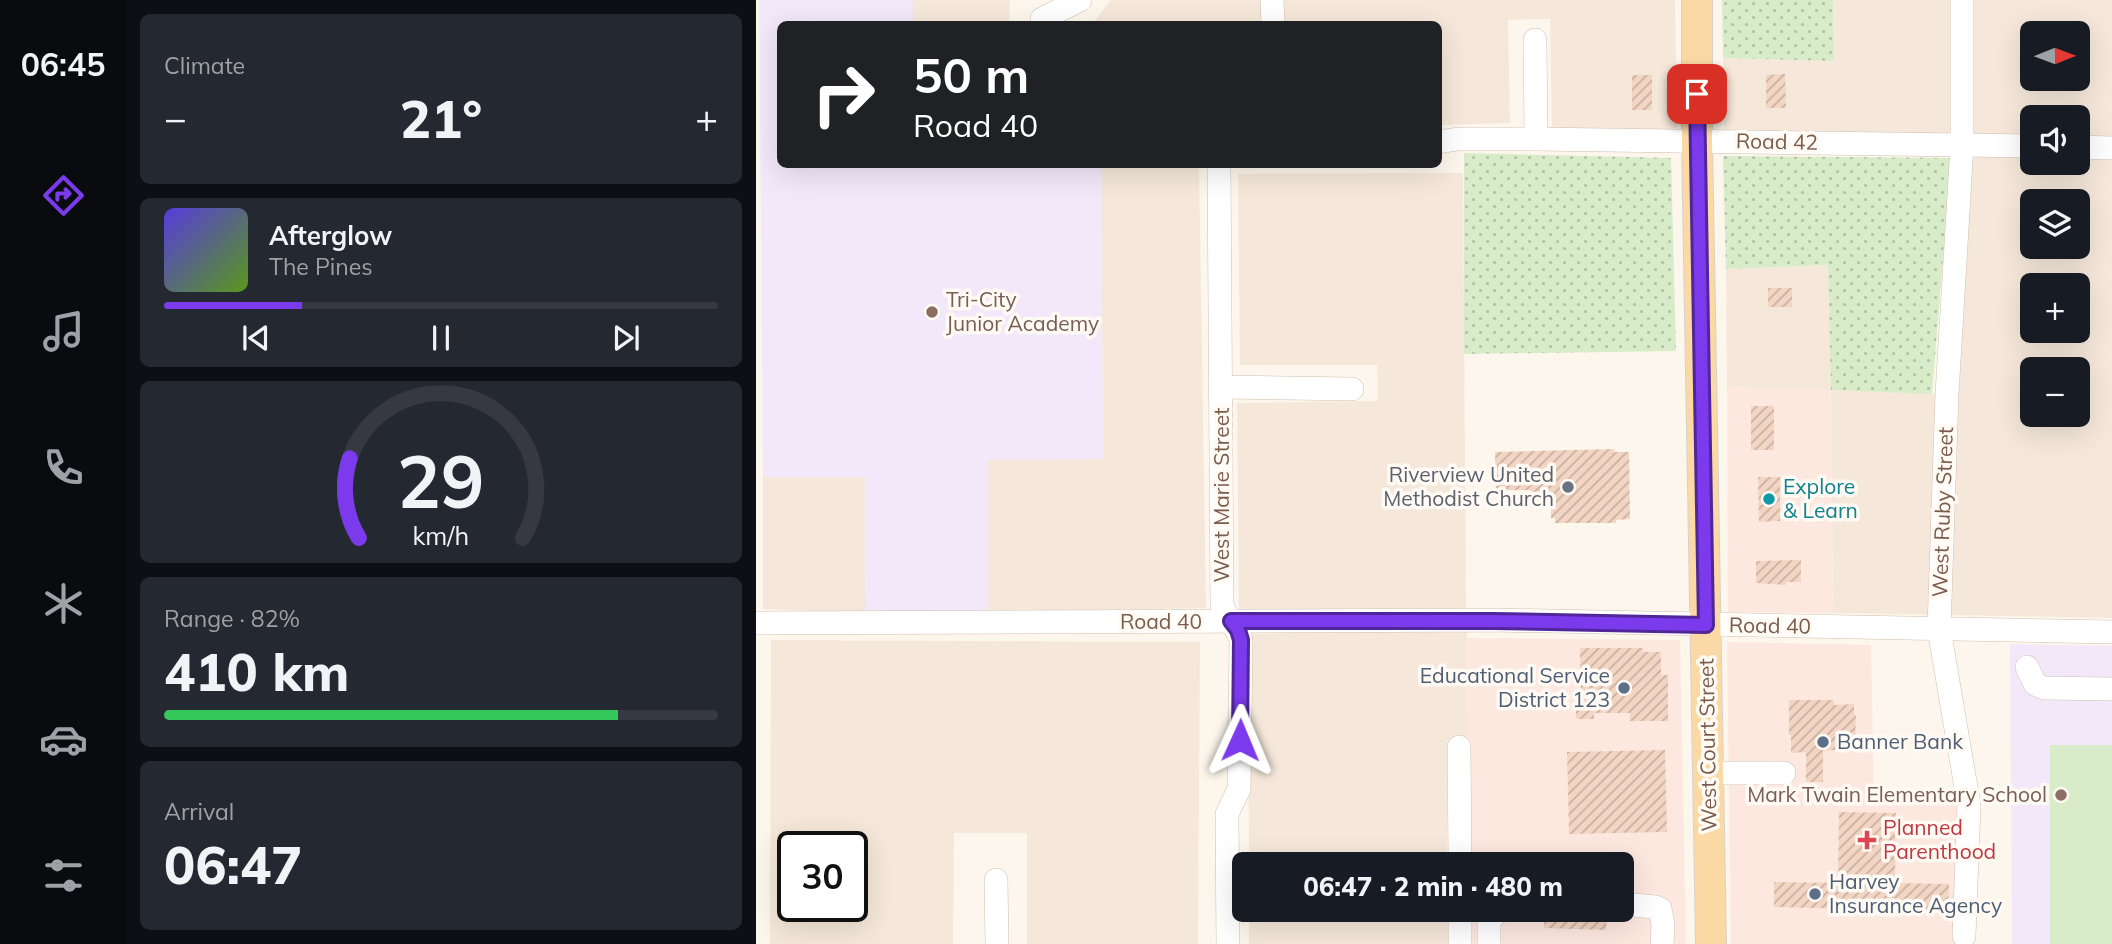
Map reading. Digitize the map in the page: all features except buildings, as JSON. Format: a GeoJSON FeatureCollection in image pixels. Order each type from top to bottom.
{"type":"FeatureCollection","features":[{"type":"Feature","properties":{"kind":"main road","name":"West Court Street"},"geometry":{"type":"LineString","coordinates":[[1697,0],[1711,944]]}},
{"type":"Feature","properties":{"kind":"street"},"geometry":{"type":"LineString","coordinates":[[1042,19],[1080,0]]}},
{"type":"Feature","properties":{"kind":"street"},"geometry":{"type":"LineString","coordinates":[[1272,0],[1273,21]]}},
{"type":"Feature","properties":{"kind":"street"},"geometry":{"type":"LineString","coordinates":[[1962,0],[1962,145]]}},
{"type":"Feature","properties":{"kind":"street"},"geometry":{"type":"LineString","coordinates":[[1535,40],[1536,139]]}},
{"type":"Feature","properties":{"kind":"street","name":"Road 42"},"geometry":{"type":"LineString","coordinates":[[1442,141],[1536,139],[2020,146]]}},
{"type":"Feature","properties":{"kind":"street","name":"West Ruby Street"},"geometry":{"type":"LineString","coordinates":[[1962,145],[1947,394],[1939,629],[1969,805],[1964,936]]}},
{"type":"Feature","properties":{"kind":"street"},"geometry":{"type":"LineString","coordinates":[[2090,147],[2112,148]]}},
{"type":"Feature","properties":{"kind":"street","name":"West Marie Street"},"geometry":{"type":"LineString","coordinates":[[1219,168],[1222,605],[1225,614],[1238,630],[1241,640],[1239,789],[1227,814],[1228,944]]}},
{"type":"Feature","properties":{"kind":"street"},"geometry":{"type":"LineString","coordinates":[[1222,387],[1352,390]]}},
{"type":"Feature","properties":{"kind":"street","name":"Road 40"},"geometry":{"type":"LineString","coordinates":[[756,623],[1493,621],[2112,632]]}},
{"type":"Feature","properties":{"kind":"street"},"geometry":{"type":"LineString","coordinates":[[2027,667],[2035,684],[2044,688],[2112,690]]}},
{"type":"Feature","properties":{"kind":"street"},"geometry":{"type":"LineString","coordinates":[[1459,747],[1460,852]]}},
{"type":"Feature","properties":{"kind":"street"},"geometry":{"type":"LineString","coordinates":[[1708,774],[1784,773]]}},
{"type":"Feature","properties":{"kind":"street"},"geometry":{"type":"LineString","coordinates":[[996,880],[997,944]]}},
{"type":"Feature","properties":{"kind":"street"},"geometry":{"type":"LineString","coordinates":[[1634,905],[1655,906],[1660,909],[1663,924],[1662,944]]}},
{"type":"Feature","properties":{"kind":"street"},"geometry":{"type":"LineString","coordinates":[[1460,922],[1460,944]]}},
{"type":"Feature","properties":{"kind":"street"},"geometry":{"type":"LineString","coordinates":[[1489,922],[1489,944]]}},
{"type":"Feature","properties":{"kind":"shaded area","name":"Tri-City Junior Academy"},"geometry":{"type":"Polygon","coordinates":[[[759,0],[913,0],[913,21],[777,21],[777,168],[1101,168],[1103,459],[987,460],[988,612],[866,613],[865,477],[763,477],[759,0]]]}},
{"type":"Feature","properties":{"kind":"shaded area"},"geometry":{"type":"Polygon","coordinates":[[[913,0],[1010,0],[1009,21],[913,21],[913,0]]]}},
{"type":"Feature","properties":{"kind":"shaded area"},"geometry":{"type":"Polygon","coordinates":[[[1111,0],[1675,0],[1677,133],[1552,135],[1550,19],[1508,20],[1510,123],[1442,125],[1442,21],[1094,21],[1111,0]]]}},
{"type":"Feature","properties":{"kind":"shaded area"},"geometry":{"type":"Polygon","coordinates":[[[1833,0],[2112,0],[2112,618],[1833,613],[1831,390],[1727,387],[1726,269],[1828,265],[1832,390],[1947,394],[1962,145],[1724,132],[1723,58],[1834,61],[1833,0]]]}},
{"type":"Feature","properties":{"kind":"shaded area"},"geometry":{"type":"Polygon","coordinates":[[[1101,168],[1199,168],[1206,608],[988,612],[987,460],[1103,459],[1101,168]]]}},
{"type":"Feature","properties":{"kind":"shaded area"},"geometry":{"type":"Polygon","coordinates":[[[1463,173],[1466,612],[1239,613],[1237,403],[1378,401],[1377,365],[1240,365],[1238,174],[1463,173]]]}},
{"type":"Feature","properties":{"kind":"shaded area"},"geometry":{"type":"Polygon","coordinates":[[[1727,387],[1831,390],[1833,613],[1728,612],[1727,387]]]}},
{"type":"Feature","properties":{"kind":"shaded area"},"geometry":{"type":"Polygon","coordinates":[[[763,477],[865,477],[866,613],[763,609],[763,477]]]}},
{"type":"Feature","properties":{"kind":"shaded area"},"geometry":{"type":"Polygon","coordinates":[[[1467,628],[1468,740],[1447,740],[1447,852],[1249,852],[1248,634],[1467,628]]]}},
{"type":"Feature","properties":{"kind":"shaded area"},"geometry":{"type":"Polygon","coordinates":[[[1467,638],[1680,640],[1686,944],[1470,944],[1469,922],[1634,922],[1634,852],[1469,852],[1467,638]]]}},
{"type":"Feature","properties":{"kind":"shaded area"},"geometry":{"type":"Polygon","coordinates":[[[771,640],[1200,642],[1198,944],[1027,944],[1027,833],[954,833],[953,944],[770,944],[771,640]]]}},
{"type":"Feature","properties":{"kind":"shaded area"},"geometry":{"type":"Polygon","coordinates":[[[1727,642],[1871,645],[1874,796],[1973,797],[1973,944],[1731,944],[1727,642]]]}},
{"type":"Feature","properties":{"kind":"shaded area","name":"Mark Twain Elementary School"},"geometry":{"type":"Polygon","coordinates":[[[2010,644],[2112,646],[2112,944],[2012,944],[2010,644]]]}},
{"type":"Feature","properties":{"kind":"shaded area"},"geometry":{"type":"Polygon","coordinates":[[[1249,922],[1448,922],[1448,944],[1249,944],[1249,922]]]}},
{"type":"Feature","properties":{"kind":"green space"},"geometry":{"type":"Polygon","coordinates":[[[1722,0],[1833,0],[1834,61],[1723,58],[1722,0]]]}},
{"type":"Feature","properties":{"kind":"green space"},"geometry":{"type":"Polygon","coordinates":[[[1464,153],[1671,158],[1676,351],[1464,354],[1464,153]]]}},
{"type":"Feature","properties":{"kind":"green space"},"geometry":{"type":"Polygon","coordinates":[[[1723,156],[1951,158],[1932,394],[1831,390],[1828,265],[1726,269],[1723,156]]]}},
{"type":"Feature","properties":{"kind":"green space"},"geometry":{"type":"Polygon","coordinates":[[[2050,745],[2112,745],[2112,944],[2050,944],[2050,745]]]}},
{"type":"Feature","properties":{"kind":"place","name":"Tri-City Junior Academy"},"geometry":{"type":"Point","coordinates":[932,312]}},
{"type":"Feature","properties":{"kind":"place","name":"Riverview United Methodist Church"},"geometry":{"type":"Point","coordinates":[1568,487]}},
{"type":"Feature","properties":{"kind":"place","name":"Explore & Learn"},"geometry":{"type":"Point","coordinates":[1769,499]}},
{"type":"Feature","properties":{"kind":"place","name":"Educational Service District 123"},"geometry":{"type":"Point","coordinates":[1624,688]}},
{"type":"Feature","properties":{"kind":"place","name":"Banner Bank"},"geometry":{"type":"Point","coordinates":[1823,742]}},
{"type":"Feature","properties":{"kind":"place","name":"Mark Twain Elementary School"},"geometry":{"type":"Point","coordinates":[2061,795]}},
{"type":"Feature","properties":{"kind":"place","name":"Planned Parenthood"},"geometry":{"type":"Point","coordinates":[1867,840]}},
{"type":"Feature","properties":{"kind":"place","name":"Harvey Insurance Agency"},"geometry":{"type":"Point","coordinates":[1815,894]}},
{"type":"Feature","properties":{"kind":"route"},"geometry":{"type":"LineString","coordinates":[[1240,740],[1241,640],[1231,621],[1493,621],[1706,625],[1697,94]]}}]}
